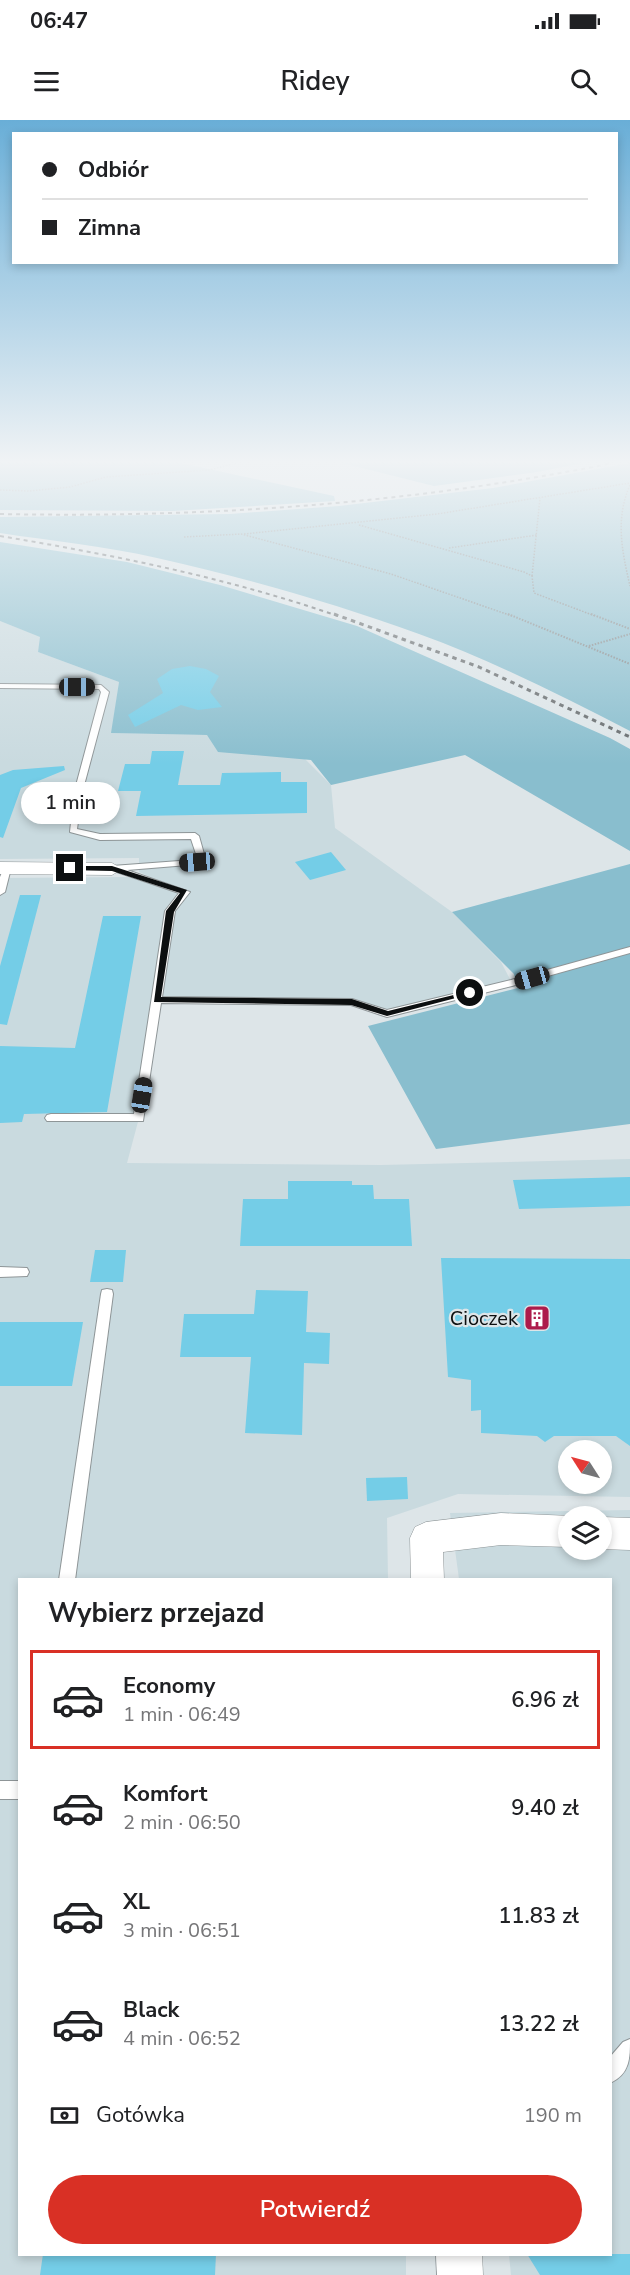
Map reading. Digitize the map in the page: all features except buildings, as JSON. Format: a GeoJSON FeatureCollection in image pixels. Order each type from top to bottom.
{"type":"FeatureCollection","features":[{"type":"Feature","properties":{"kind":"street"},"geometry":{"type":"LineString","coordinates":[[3,870],[112,869]]}},
{"type":"Feature","properties":{"kind":"street"},"geometry":{"type":"LineString","coordinates":[[428,1578],[426,1538],[501,1529],[558,1532]]}},
{"type":"Feature","properties":{"kind":"street"},"geometry":{"type":"LineString","coordinates":[[612,1533],[630,1534]]}},
{"type":"Feature","properties":{"kind":"street"},"geometry":{"type":"LineString","coordinates":[[459,2256],[460,2275]]}},
{"type":"Feature","properties":{"kind":"lane"},"geometry":{"type":"LineString","coordinates":[[0,686],[101,687],[105,692],[78,793],[73,830],[100,837],[195,836],[200,854],[197,862],[112,869]]}},
{"type":"Feature","properties":{"kind":"lane"},"geometry":{"type":"LineString","coordinates":[[51,1118],[139,1118],[170,911],[184,892],[112,869]]}},
{"type":"Feature","properties":{"kind":"lane"},"geometry":{"type":"LineString","coordinates":[[0,892],[3,870]]}},
{"type":"Feature","properties":{"kind":"lane"},"geometry":{"type":"LineString","coordinates":[[156,1000],[352,1002],[387,1014],[512,984],[630,950]]}},
{"type":"Feature","properties":{"kind":"lane"},"geometry":{"type":"LineString","coordinates":[[0,1272],[23,1272]]}},
{"type":"Feature","properties":{"kind":"lane"},"geometry":{"type":"LineString","coordinates":[[67,1578],[107,1294]]}},
{"type":"Feature","properties":{"kind":"lane"},"geometry":{"type":"LineString","coordinates":[[0,1790],[18,1790]]}},
{"type":"Feature","properties":{"kind":"lane"},"geometry":{"type":"LineString","coordinates":[[612,2071],[630,2049]]}},
{"type":"Feature","properties":{"kind":"path"},"geometry":{"type":"LineString","coordinates":[[348,564],[426,585],[630,664]]}},
{"type":"Feature","properties":{"kind":"path"},"geometry":{"type":"LineString","coordinates":[[495,564],[532,576]]}},
{"type":"Feature","properties":{"kind":"path"},"geometry":{"type":"LineString","coordinates":[[534,564],[534,593],[630,629]]}},
{"type":"Feature","properties":{"kind":"path"},"geometry":{"type":"LineString","coordinates":[[626,564],[630,586]]}},
{"type":"Feature","properties":{"kind":"path"},"geometry":{"type":"LineString","coordinates":[[588,647],[630,634]]}},
{"type":"Feature","properties":{"kind":"shaded area"},"geometry":{"type":"Polygon","coordinates":[[[0,564],[133,564],[220,585],[357,626],[610,738],[630,749],[630,851],[465,755],[331,785],[311,760],[218,752],[207,735],[111,733],[119,682],[38,652],[40,637],[0,621],[0,564]]]}},
{"type":"Feature","properties":{"kind":"shaded area"},"geometry":{"type":"Polygon","coordinates":[[[179,564],[630,564],[630,731],[473,655],[419,634],[290,592],[179,564]]]}},
{"type":"Feature","properties":{"kind":"shaded area"},"geometry":{"type":"Polygon","coordinates":[[[0,621],[41,637],[38,652],[119,682],[112,733],[207,735],[305,759],[331,785],[335,828],[452,912],[501,962],[512,983],[387,1014],[352,1002],[157,1000],[139,1118],[127,1163],[381,1165],[630,1159],[630,1497],[458,1494],[387,1518],[388,1578],[18,1578],[18,2256],[406,2256],[406,2275],[0,2275],[0,878],[128,877],[179,890],[139,872],[139,858],[0,859],[0,621]]]}},
{"type":"Feature","properties":{"kind":"shaded area"},"geometry":{"type":"Polygon","coordinates":[[[630,864],[630,1124],[436,1149],[368,1026],[518,988],[514,974],[452,912],[630,864]]]}},
{"type":"Feature","properties":{"kind":"shaded area"},"geometry":{"type":"Polygon","coordinates":[[[612,1510],[630,1510],[630,2275],[511,2275],[509,2256],[612,2256],[612,1578],[459,1578],[450,1513],[558,1511],[558,1560],[612,1560],[612,1510]]]}},
{"type":"Feature","properties":{"kind":"railway"},"geometry":{"type":"LineString","coordinates":[[144,564],[255,590],[338,616]]}},
{"type":"Feature","properties":{"kind":"railway"},"geometry":{"type":"LineString","coordinates":[[334,614],[479,667],[630,737]]}},
{"type":"Feature","properties":{"kind":"place","name":"Cioczek"},"geometry":{"type":"Point","coordinates":[537,1318]}},
{"type":"Feature","properties":{"kind":"route"},"geometry":{"type":"LineString","coordinates":[[70,868],[112,869],[184,892],[170,911],[156,1000],[352,1002],[387,1014],[470,993]]}}]}
